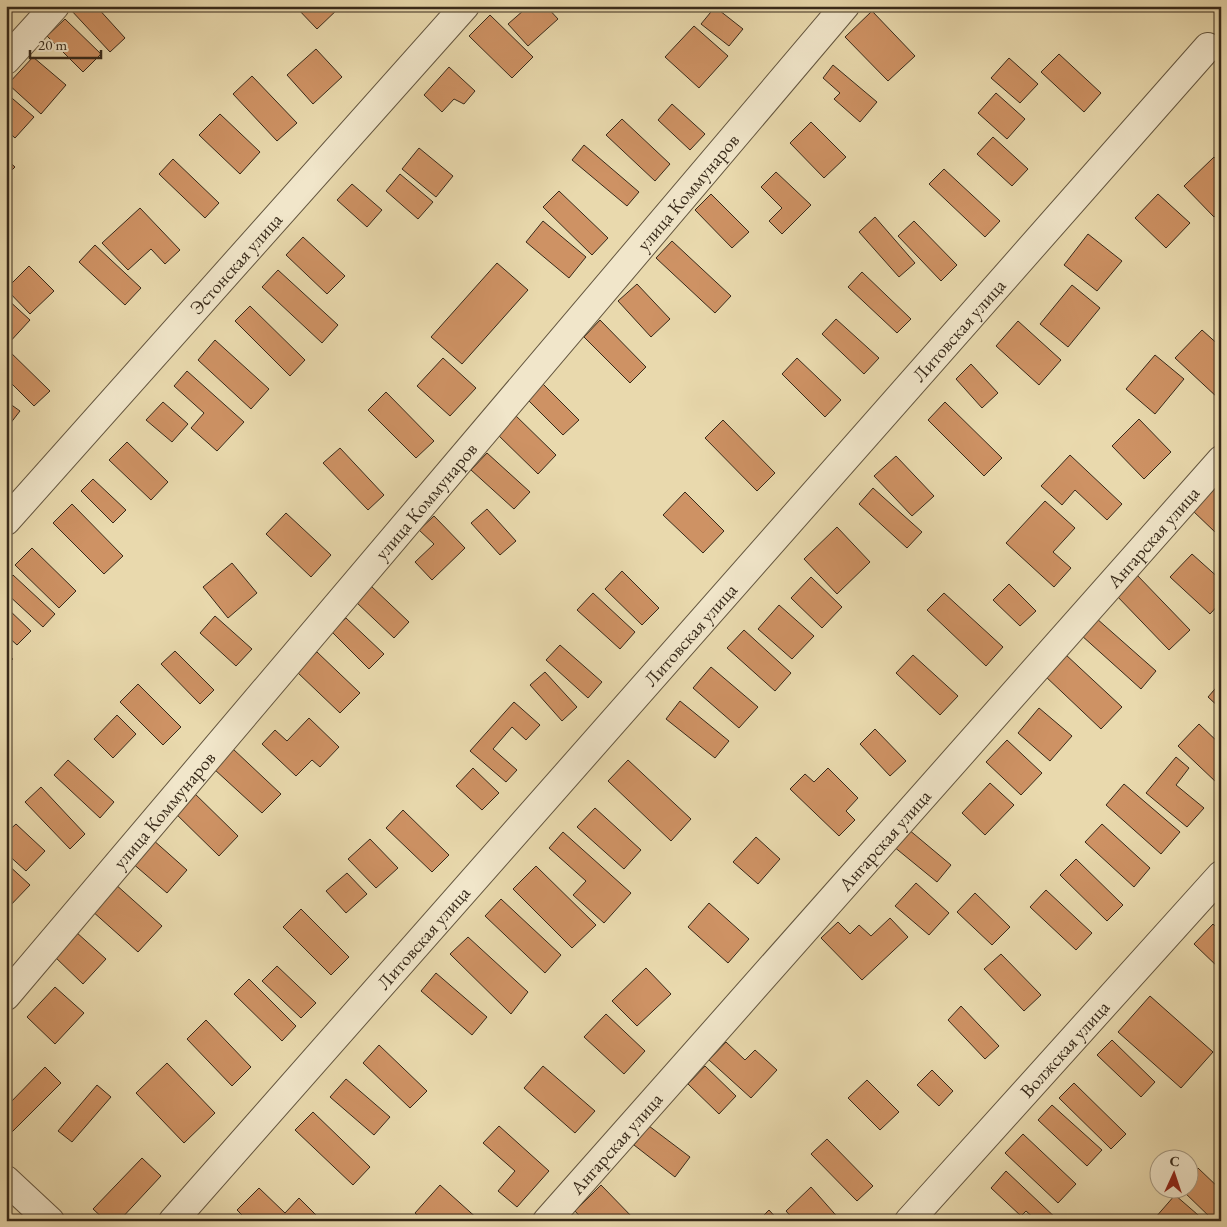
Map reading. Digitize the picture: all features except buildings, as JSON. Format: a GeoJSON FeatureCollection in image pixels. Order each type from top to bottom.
{"type":"FeatureCollection","features":[{"type":"Feature","properties":{"kind":"street"},"geometry":{"type":"LineString","coordinates":[[6,60],[55,6]]}},
{"type":"Feature","properties":{"kind":"street","name":"Эстонская улица"},"geometry":{"type":"LineString","coordinates":[[6,521],[465,6]]}},
{"type":"Feature","properties":{"kind":"street","name":"улица Коммунаров"},"geometry":{"type":"LineString","coordinates":[[6,996],[845,6]]}},
{"type":"Feature","properties":{"kind":"street","name":"Литовская улица"},"geometry":{"type":"LineString","coordinates":[[173,1221],[1208,47]]}},
{"type":"Feature","properties":{"kind":"street","name":"Ангарская улица"},"geometry":{"type":"LineString","coordinates":[[547,1221],[1221,460]]}},
{"type":"Feature","properties":{"kind":"street","name":"Волжская улица"},"geometry":{"type":"LineString","coordinates":[[909,1221],[1221,875]]}},
{"type":"Feature","properties":{"kind":"street"},"geometry":{"type":"LineString","coordinates":[[6,1180],[50,1221]]}}]}
